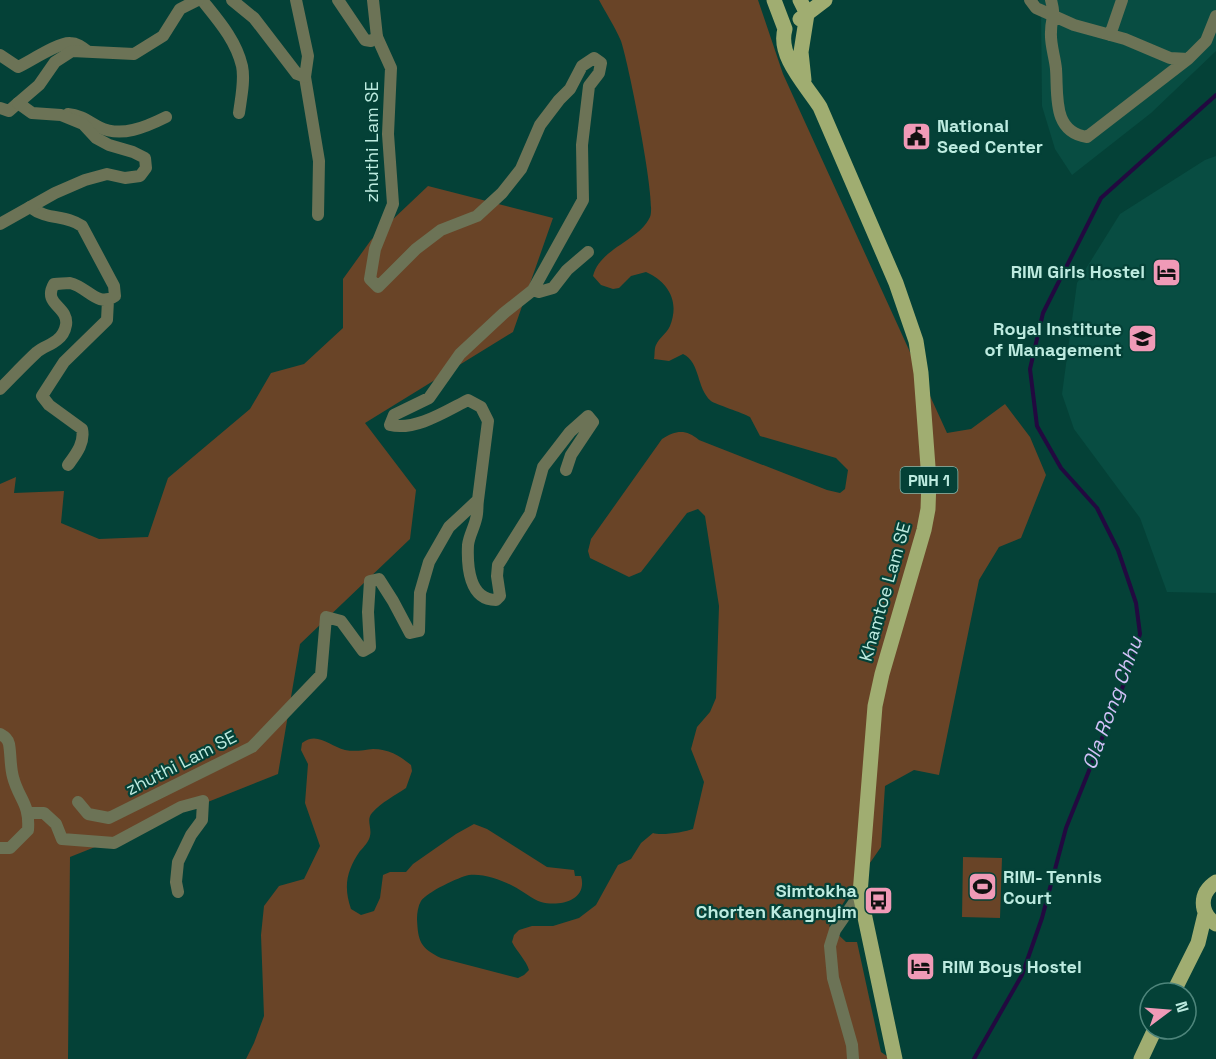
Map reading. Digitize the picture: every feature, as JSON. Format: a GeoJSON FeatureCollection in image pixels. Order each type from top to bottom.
{"type":"FeatureCollection","features":[{"type":"Feature","properties":{"kind":"main road"},"geometry":{"type":"LineString","coordinates":[[800,0],[807,14]]}},
{"type":"Feature","properties":{"kind":"main road"},"geometry":{"type":"LineString","coordinates":[[784,28],[825,0]]}},
{"type":"Feature","properties":{"kind":"main road","name":"PNH 1"},"geometry":{"type":"LineString","coordinates":[[776,2],[784,28]]}},
{"type":"Feature","properties":{"kind":"main road","name":"Khamtoe Lam SE"},"geometry":{"type":"LineString","coordinates":[[804,83],[800,58],[807,14]]}},
{"type":"Feature","properties":{"kind":"main road","name":"Khamtoe Lam SE"},"geometry":{"type":"LineString","coordinates":[[784,28],[782,38],[793,69],[820,107],[909,319],[916,341],[921,373],[929,480],[928,509],[875,706],[860,894],[895,1059]]}},
{"type":"Feature","properties":{"kind":"main road"},"geometry":{"type":"LineString","coordinates":[[1179,981],[1212,922],[1203,902],[1211,885],[1216,882]]}},
{"type":"Feature","properties":{"kind":"main road"},"geometry":{"type":"LineString","coordinates":[[1141,1059],[1149,1041]]}},
{"type":"Feature","properties":{"kind":"street"},"geometry":{"type":"LineString","coordinates":[[0,108],[9,111],[39,85],[55,62],[72,51],[134,54],[163,36],[180,9],[200,0],[229,37],[242,66],[239,114]]}},
{"type":"Feature","properties":{"kind":"street"},"geometry":{"type":"LineString","coordinates":[[232,0],[254,18],[297,74],[305,77]]}},
{"type":"Feature","properties":{"kind":"street"},"geometry":{"type":"LineString","coordinates":[[296,0],[308,57],[305,77],[319,161],[318,215]]}},
{"type":"Feature","properties":{"kind":"street"},"geometry":{"type":"LineString","coordinates":[[338,0],[365,40],[371,41],[377,37],[373,0]]}},
{"type":"Feature","properties":{"kind":"street"},"geometry":{"type":"LineString","coordinates":[[1030,0],[1036,8],[1074,25],[1125,39],[1170,58],[1188,59]]}},
{"type":"Feature","properties":{"kind":"street"},"geometry":{"type":"LineString","coordinates":[[1051,0],[1055,15],[1051,31],[1056,68],[1056,101],[1065,127],[1077,136],[1087,137],[1188,59],[1206,41],[1216,16]]}},
{"type":"Feature","properties":{"kind":"street"},"geometry":{"type":"LineString","coordinates":[[1110,35],[1122,0]]}},
{"type":"Feature","properties":{"kind":"street","name":"zhuthi Lam SE"},"geometry":{"type":"LineString","coordinates":[[78,802],[88,814],[109,818],[252,747],[321,675],[326,617],[341,621],[363,651],[370,647],[368,612],[370,581],[379,579],[410,633],[419,631],[420,593],[429,562],[449,527],[478,500],[488,421],[481,407],[468,400],[438,415],[401,427],[390,425],[394,415],[429,398],[460,354],[504,313],[533,290],[583,200],[582,145],[589,86],[599,73],[601,63],[594,58],[582,66],[570,89],[540,125],[521,169],[502,193],[477,216],[441,230],[416,249],[378,288],[370,279],[375,249],[393,204],[388,134],[391,68],[377,37]]}},
{"type":"Feature","properties":{"kind":"street"},"geometry":{"type":"LineString","coordinates":[[0,55],[18,67],[60,45],[70,43],[87,51]]}},
{"type":"Feature","properties":{"kind":"street"},"geometry":{"type":"LineString","coordinates":[[18,103],[32,113],[71,114],[118,133],[166,117]]}},
{"type":"Feature","properties":{"kind":"street"},"geometry":{"type":"LineString","coordinates":[[0,224],[85,180],[107,174],[125,178],[140,176],[146,168],[146,158],[96,138],[83,124],[61,115]]}},
{"type":"Feature","properties":{"kind":"street"},"geometry":{"type":"LineString","coordinates":[[0,389],[39,350],[63,334],[66,324],[65,316],[50,296],[54,284],[69,283],[83,288],[100,300],[108,300],[115,296],[114,286],[82,226],[75,221],[40,215],[30,207]]}},
{"type":"Feature","properties":{"kind":"street"},"geometry":{"type":"LineString","coordinates":[[533,290],[539,292],[553,288],[567,270],[588,252]]}},
{"type":"Feature","properties":{"kind":"street"},"geometry":{"type":"LineString","coordinates":[[68,465],[78,452],[84,437],[82,429],[49,405],[42,396],[64,362],[107,320],[108,300]]}},
{"type":"Feature","properties":{"kind":"street"},"geometry":{"type":"LineString","coordinates":[[478,500],[477,518],[468,544],[469,576],[479,595],[488,600],[496,600],[500,596],[498,565],[530,514],[543,467],[570,432],[588,416],[593,422],[571,455],[566,470]]}},
{"type":"Feature","properties":{"kind":"street"},"geometry":{"type":"LineString","coordinates":[[0,734],[9,743],[9,760],[14,780],[29,813],[28,830],[10,848],[0,848]]}},
{"type":"Feature","properties":{"kind":"street"},"geometry":{"type":"LineString","coordinates":[[29,813],[44,813],[56,824],[62,839],[114,843],[181,807],[203,801],[202,820],[191,835],[178,862],[176,882],[178,892]]}},
{"type":"Feature","properties":{"kind":"street"},"geometry":{"type":"LineString","coordinates":[[853,1059],[852,1045],[833,978],[830,946],[835,930],[860,894]]}},
{"type":"Feature","properties":{"kind":"shaded area"},"geometry":{"type":"Polygon","coordinates":[[[599,0],[758,0],[783,74],[947,433],[971,429],[1005,404],[1030,437],[1046,475],[1021,538],[999,547],[979,580],[939,775],[914,770],[885,786],[881,847],[829,926],[846,942],[857,942],[881,1052],[891,1059],[246,1059],[264,1016],[261,935],[264,906],[279,886],[304,879],[320,846],[305,803],[308,764],[301,750],[302,743],[313,738],[324,740],[345,750],[384,750],[411,765],[412,771],[406,788],[384,802],[370,816],[369,838],[349,872],[347,893],[351,909],[361,915],[374,911],[380,898],[383,875],[390,872],[406,872],[413,864],[474,824],[487,829],[547,867],[574,870],[575,876],[581,876],[580,891],[571,900],[564,902],[541,902],[503,881],[474,875],[464,876],[444,885],[421,901],[417,914],[418,933],[424,947],[429,951],[441,958],[518,978],[529,970],[512,942],[514,935],[519,930],[532,926],[553,926],[579,918],[596,905],[618,865],[631,859],[641,843],[653,833],[667,834],[693,829],[704,782],[691,749],[697,727],[710,712],[716,698],[719,606],[705,516],[698,509],[687,513],[641,572],[629,577],[590,558],[588,551],[591,539],[662,439],[676,432],[685,432],[699,440],[827,490],[840,493],[845,489],[848,470],[836,458],[760,436],[750,417],[711,401],[706,396],[693,363],[683,354],[669,361],[654,359],[655,347],[670,326],[674,308],[670,293],[660,281],[646,272],[631,276],[619,288],[613,289],[601,285],[593,276],[603,258],[645,225],[650,217],[651,206],[641,131],[625,54],[619,36],[599,0]]]}},
{"type":"Feature","properties":{"kind":"shaded area"},"geometry":{"type":"Polygon","coordinates":[[[1039,0],[1216,0],[1216,51],[1151,113],[1072,175],[1055,149],[1042,106],[1039,0]]]}},
{"type":"Feature","properties":{"kind":"shaded area","name":"Royal Institute of Management"},"geometry":{"type":"Polygon","coordinates":[[[1216,156],[1216,593],[1167,592],[1140,518],[1074,429],[1062,394],[1077,283],[1120,214],[1205,160],[1216,156]]]}},
{"type":"Feature","properties":{"kind":"shaded area"},"geometry":{"type":"Polygon","coordinates":[[[428,186],[553,218],[513,332],[365,423],[416,490],[410,539],[300,644],[278,774],[70,857],[68,1059],[0,1059],[0,484],[16,477],[14,493],[64,491],[61,523],[99,539],[148,537],[168,478],[250,409],[271,373],[304,364],[343,328],[343,279],[371,240],[428,186]]]}},
{"type":"Feature","properties":{"kind":"shaded area","name":"RIM- Tennis Court"},"geometry":{"type":"Polygon","coordinates":[[[963,857],[1002,858],[1000,918],[962,917],[963,857]]]}},
{"type":"Feature","properties":{"kind":"waterway","name":"Ola Rong Chhu"},"geometry":{"type":"LineString","coordinates":[[974,1059],[1022,975],[1042,918],[1066,828],[1125,681],[1140,634],[1136,603],[1118,550],[1097,508],[1061,468],[1037,426],[1030,369],[1043,313],[1101,198],[1216,95]]}},
{"type":"Feature","properties":{"kind":"place","name":"National Seed Center"},"geometry":{"type":"Point","coordinates":[916,136]}},
{"type":"Feature","properties":{"kind":"place","name":"RIM Girls Hostel"},"geometry":{"type":"Point","coordinates":[1166,272]}},
{"type":"Feature","properties":{"kind":"place","name":"Royal Institute of Management"},"geometry":{"type":"Point","coordinates":[1143,339]}},
{"type":"Feature","properties":{"kind":"place","name":"RIM- Tennis Court"},"geometry":{"type":"Point","coordinates":[982,887]}},
{"type":"Feature","properties":{"kind":"place","name":"Simtokha Chorten Kangnyim"},"geometry":{"type":"Point","coordinates":[878,901]}},
{"type":"Feature","properties":{"kind":"place","name":"RIM Boys Hostel"},"geometry":{"type":"Point","coordinates":[921,967]}}]}
